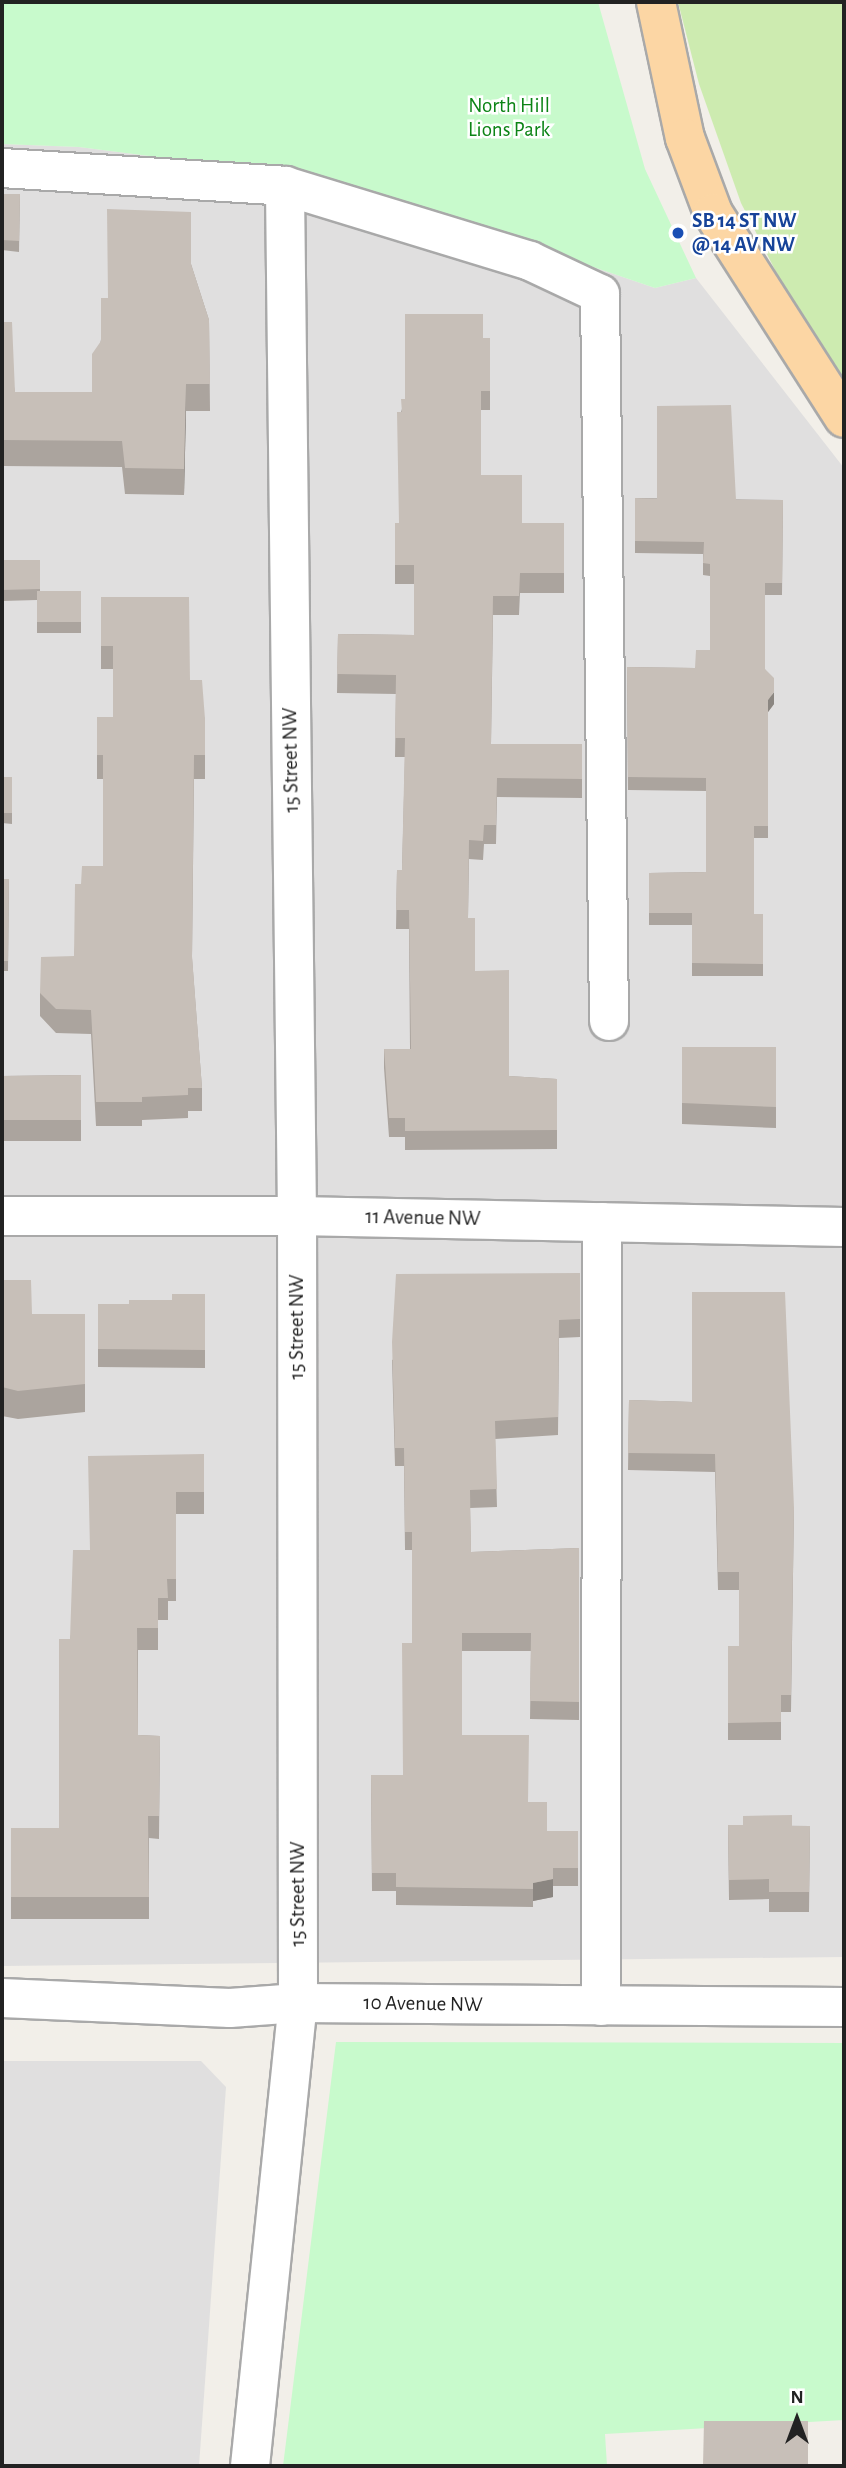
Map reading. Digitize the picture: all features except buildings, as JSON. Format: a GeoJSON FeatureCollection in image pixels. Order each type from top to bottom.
{"type":"FeatureCollection","features":[{"type":"Feature","properties":{"kind":"main road"},"geometry":{"type":"LineString","coordinates":[[656,2],[685,138],[713,213],[844,418]]}},
{"type":"Feature","properties":{"kind":"street"},"geometry":{"type":"LineString","coordinates":[[2,169],[285,186],[530,261],[600,294],[609,1021]]}},
{"type":"Feature","properties":{"kind":"street","name":"15 Street NW"},"geometry":{"type":"LineString","coordinates":[[250,2466],[298,2003],[297,1216],[285,186]]}},
{"type":"Feature","properties":{"kind":"street","name":"11 Avenue NW"},"geometry":{"type":"LineString","coordinates":[[2,1216],[297,1216],[844,1227]]}},
{"type":"Feature","properties":{"kind":"street"},"geometry":{"type":"LineString","coordinates":[[601,2006],[602,1222]]}},
{"type":"Feature","properties":{"kind":"street","name":"10 Avenue NW"},"geometry":{"type":"LineString","coordinates":[[2,1998],[230,2008],[298,2003],[844,2007]]}},
{"type":"Feature","properties":{"kind":"shaded area"},"geometry":{"type":"Polygon","coordinates":[[[2,144],[79,147],[204,163],[561,256],[655,288],[696,278],[844,468],[844,1957],[2,1966],[2,144]]]}},
{"type":"Feature","properties":{"kind":"shaded area"},"geometry":{"type":"Polygon","coordinates":[[[2,2061],[201,2061],[226,2087],[199,2466],[2,2466],[2,2061]]]}},
{"type":"Feature","properties":{"kind":"green space","name":"North Hill Lions Park"},"geometry":{"type":"Polygon","coordinates":[[[2,2],[598,2],[645,169],[696,278],[655,288],[561,256],[204,163],[79,147],[2,144],[2,2]]]}},
{"type":"Feature","properties":{"kind":"green space"},"geometry":{"type":"Polygon","coordinates":[[[678,2],[844,2],[844,380],[804,327],[741,203],[699,84],[678,2]]]}},
{"type":"Feature","properties":{"kind":"green space"},"geometry":{"type":"Polygon","coordinates":[[[336,2042],[844,2043],[844,2420],[605,2434],[607,2466],[283,2466],[336,2042]]]}},
{"type":"Feature","properties":{"kind":"place","name":"SB 14 ST NW @ 14 AV NW"},"geometry":{"type":"Point","coordinates":[678,233]}}]}
